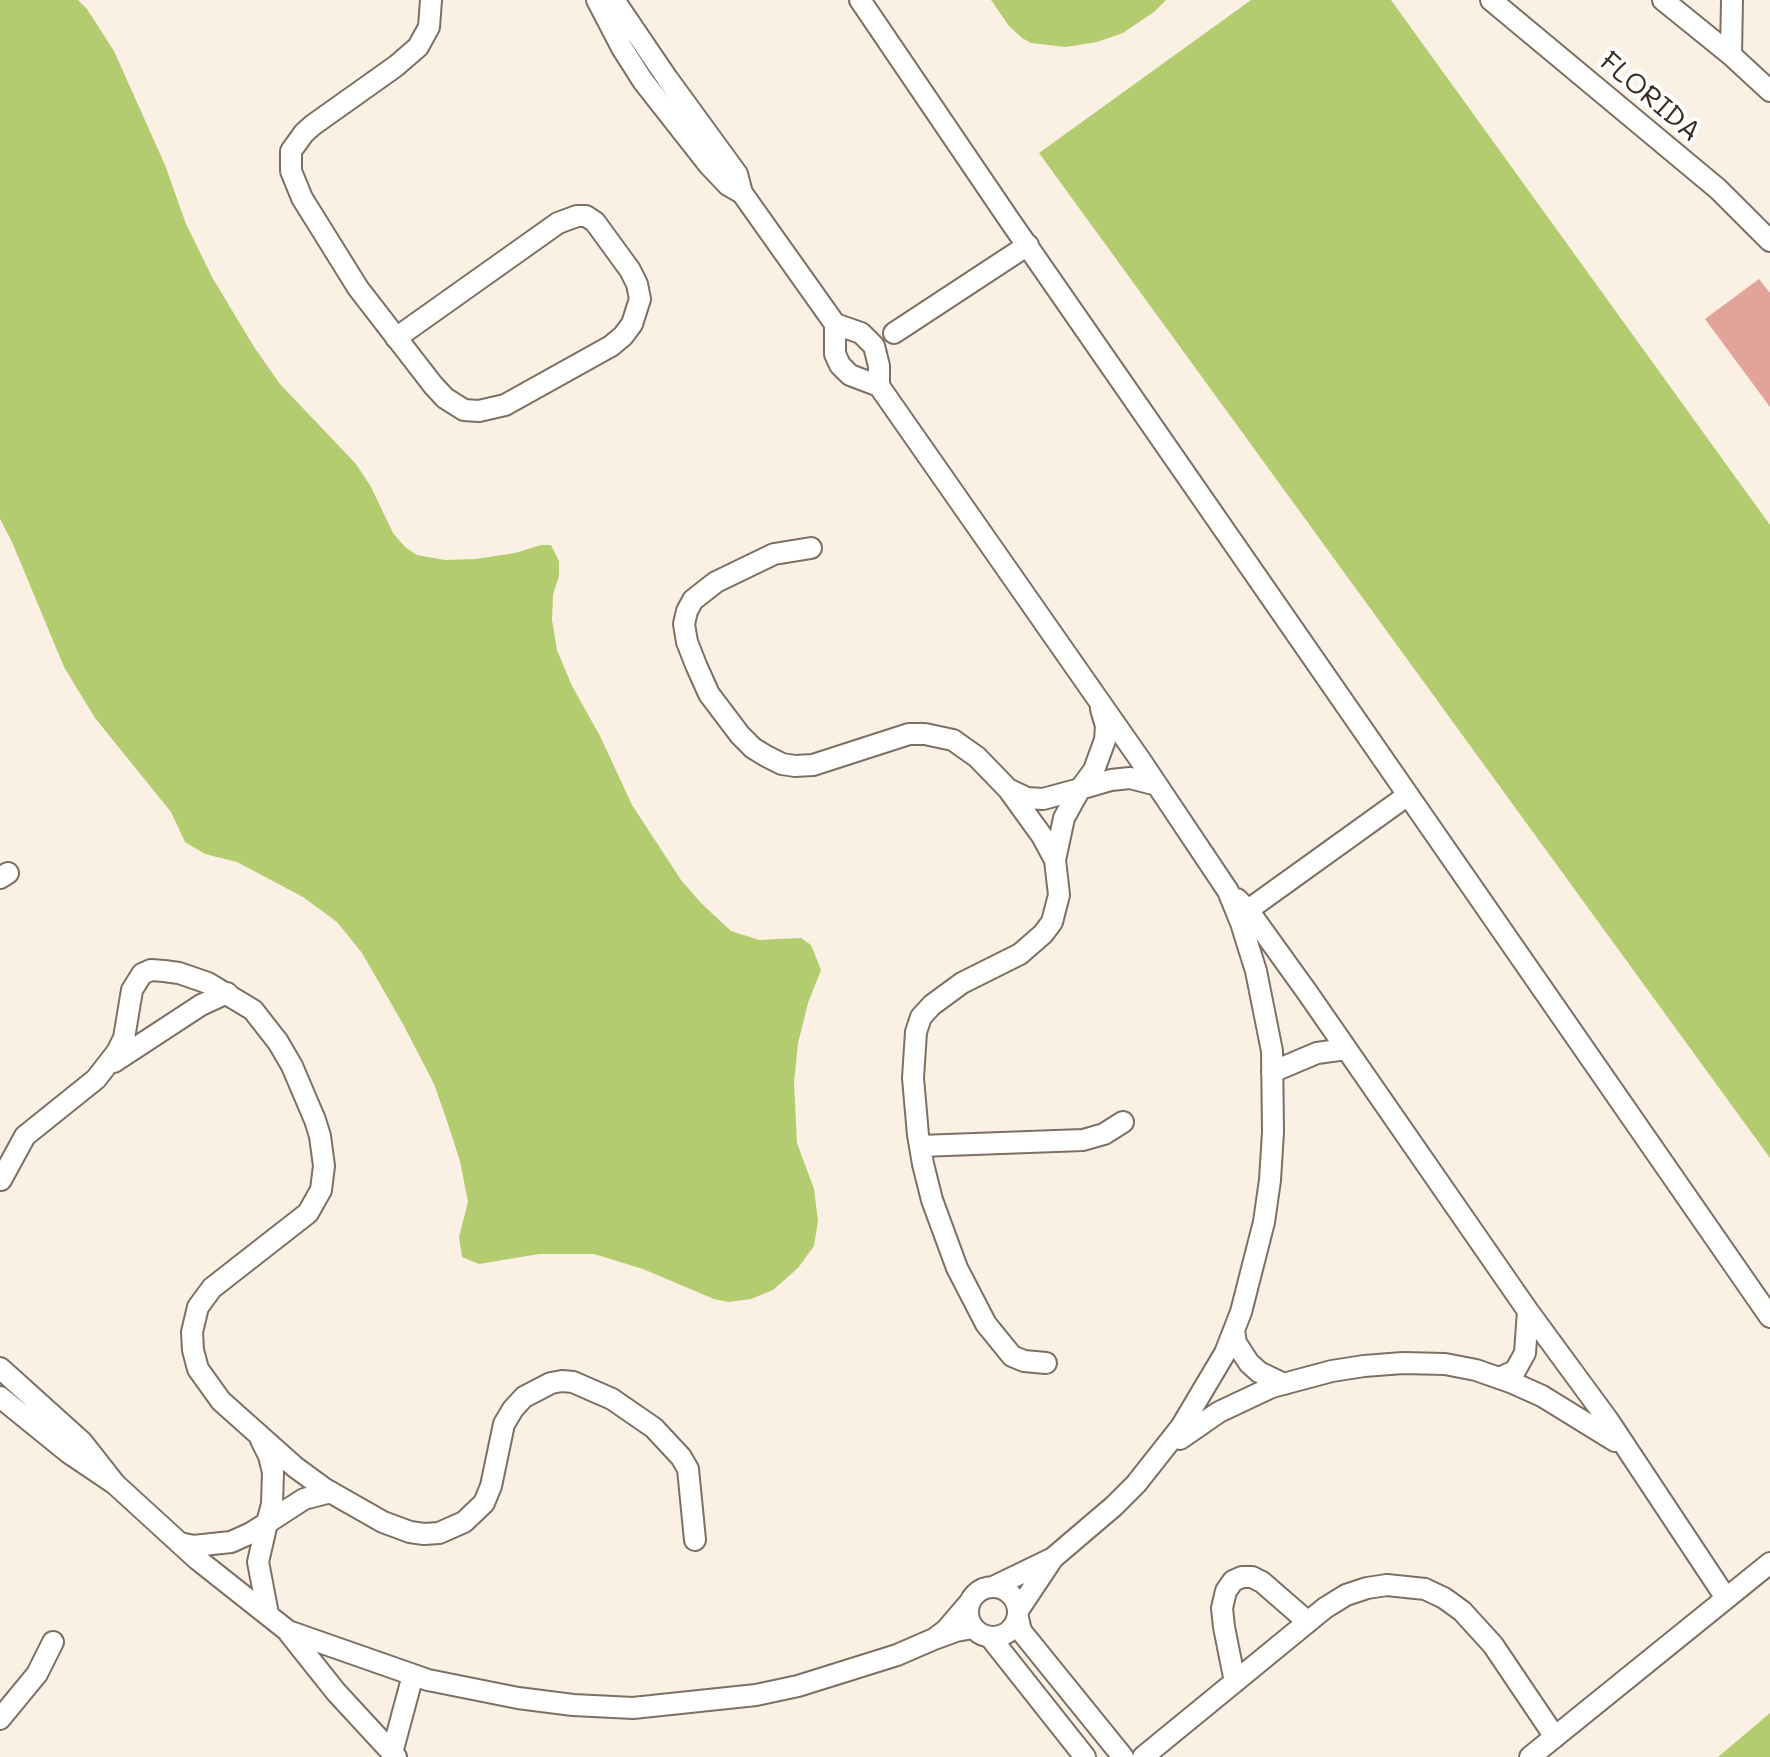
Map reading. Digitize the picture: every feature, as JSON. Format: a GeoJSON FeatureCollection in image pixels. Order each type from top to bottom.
{"type":"FeatureCollection","features":[{"type":"Feature","properties":{"kind":"street"},"geometry":{"type":"LineString","coordinates":[[396,338],[569,217],[586,216],[595,222],[630,270],[640,299],[623,336],[588,361],[505,405],[490,410],[464,410],[445,398],[396,338],[358,288],[302,198],[291,171],[292,151],[304,133],[418,47],[429,27],[431,0]]}},
{"type":"Feature","properties":{"kind":"street"},"geometry":{"type":"LineString","coordinates":[[597,0],[622,48],[677,126],[718,175],[742,194]]}},
{"type":"Feature","properties":{"kind":"street"},"geometry":{"type":"LineString","coordinates":[[614,0],[737,174],[742,194],[835,324],[861,333],[894,333],[1028,245]]}},
{"type":"Feature","properties":{"kind":"street"},"geometry":{"type":"LineString","coordinates":[[860,0],[1770,1317]]}},
{"type":"Feature","properties":{"kind":"street","name":"FLORIDA"},"geometry":{"type":"LineString","coordinates":[[1491,0],[1718,189],[1770,241]]}},
{"type":"Feature","properties":{"kind":"street"},"geometry":{"type":"LineString","coordinates":[[1662,0],[1770,91]]}},
{"type":"Feature","properties":{"kind":"street"},"geometry":{"type":"LineString","coordinates":[[1731,55],[1732,0]]}},
{"type":"Feature","properties":{"kind":"street"},"geometry":{"type":"LineString","coordinates":[[835,324],[835,354],[840,364],[850,374],[879,376]]}},
{"type":"Feature","properties":{"kind":"street"},"geometry":{"type":"LineString","coordinates":[[861,333],[874,346],[879,376],[1245,916],[1346,1048],[1528,1312],[1608,1420],[1726,1598]]}},
{"type":"Feature","properties":{"kind":"street"},"geometry":{"type":"LineString","coordinates":[[879,376],[894,333]]}},
{"type":"Feature","properties":{"kind":"street"},"geometry":{"type":"LineString","coordinates":[[811,548],[774,554],[716,582],[692,600],[687,611],[686,642],[710,694],[740,735],[766,756],[795,766],[813,765],[910,734],[940,736],[964,746],[1008,789],[1055,860]]}},
{"type":"Feature","properties":{"kind":"street"},"geometry":{"type":"LineString","coordinates":[[1046,1364],[1024,1362],[1012,1356],[986,1324],[957,1268],[932,1200],[920,1146],[914,1047],[922,1018],[944,994],[1031,946],[1052,922],[1059,894],[1055,860],[1064,818],[1094,770],[1105,740],[1100,702]]}},
{"type":"Feature","properties":{"kind":"street"},"geometry":{"type":"LineString","coordinates":[[1008,789],[1027,798],[1043,799],[1111,780],[1130,778],[1157,785]]}},
{"type":"Feature","properties":{"kind":"street"},"geometry":{"type":"LineString","coordinates":[[1245,916],[1408,795]]}},
{"type":"Feature","properties":{"kind":"street"},"geometry":{"type":"LineString","coordinates":[[1156,1460],[1203,1394],[1225,1353],[1242,1312],[1264,1222],[1270,1180],[1272,1072],[1265,1007],[1245,916]]}},
{"type":"Feature","properties":{"kind":"street"},"geometry":{"type":"LineString","coordinates":[[108,1066],[124,1038],[132,990],[142,974],[151,970],[208,983],[254,1010],[292,1066],[320,1136],[324,1166],[321,1190],[308,1213],[212,1288],[194,1319],[192,1350],[198,1369],[221,1401],[295,1468],[330,1492],[410,1532],[424,1534],[453,1528],[474,1515],[484,1502],[504,1424],[513,1408],[536,1389],[562,1381],[573,1382],[612,1400],[654,1428],[681,1456],[688,1470],[695,1540]]}},
{"type":"Feature","properties":{"kind":"street"},"geometry":{"type":"LineString","coordinates":[[1,1180],[25,1136],[108,1066],[201,1005],[227,993]]}},
{"type":"Feature","properties":{"kind":"street"},"geometry":{"type":"LineString","coordinates":[[1272,1072],[1318,1053],[1346,1048]]}},
{"type":"Feature","properties":{"kind":"street"},"geometry":{"type":"LineString","coordinates":[[920,1146],[1083,1140],[1104,1134],[1122,1122]]}},
{"type":"Feature","properties":{"kind":"street"},"geometry":{"type":"LineString","coordinates":[[1499,1378],[1515,1371],[1525,1353],[1528,1312]]}},
{"type":"Feature","properties":{"kind":"street"},"geometry":{"type":"LineString","coordinates":[[1234,1330],[1236,1343],[1249,1363],[1258,1372],[1284,1384]]}},
{"type":"Feature","properties":{"kind":"street"},"geometry":{"type":"LineString","coordinates":[[934,1639],[979,1591],[1054,1558],[1114,1506],[1188,1432],[1219,1412],[1284,1384],[1332,1371],[1404,1363],[1476,1370],[1542,1396],[1626,1449]]}},
{"type":"Feature","properties":{"kind":"street"},"geometry":{"type":"LineString","coordinates":[[0,1368],[82,1442],[115,1484]]}},
{"type":"Feature","properties":{"kind":"street"},"geometry":{"type":"LineString","coordinates":[[0,1397],[115,1484],[288,1631],[394,1755]]}},
{"type":"Feature","properties":{"kind":"street"},"geometry":{"type":"LineString","coordinates":[[258,1434],[270,1456],[273,1472],[272,1504],[258,1562],[268,1614]]}},
{"type":"Feature","properties":{"kind":"street"},"geometry":{"type":"LineString","coordinates":[[180,1543],[193,1546],[231,1542],[251,1534],[304,1500],[330,1492]]}},
{"type":"Feature","properties":{"kind":"street"},"geometry":{"type":"LineString","coordinates":[[288,1631],[413,1675],[518,1698],[632,1708],[798,1686],[897,1655],[956,1631],[1004,1635],[1015,1625],[1054,1558]]}},
{"type":"Feature","properties":{"kind":"street"},"geometry":{"type":"LineString","coordinates":[[1530,1757],[1770,1563]]}},
{"type":"Feature","properties":{"kind":"street"},"geometry":{"type":"LineString","coordinates":[[1235,1682],[1222,1608],[1232,1581],[1242,1576],[1262,1582],[1308,1622]]}},
{"type":"Feature","properties":{"kind":"street"},"geometry":{"type":"LineString","coordinates":[[1143,1757],[1325,1608],[1367,1588],[1387,1585],[1425,1589],[1462,1610],[1485,1634],[1554,1738]]}},
{"type":"Feature","properties":{"kind":"street"},"geometry":{"type":"LineString","coordinates":[[992,1587],[1013,1596],[1021,1630],[1124,1757]]}},
{"type":"Feature","properties":{"kind":"street"},"geometry":{"type":"LineString","coordinates":[[970,1602],[968,1616],[1085,1757]]}},
{"type":"Feature","properties":{"kind":"street"},"geometry":{"type":"LineString","coordinates":[[0,1719],[37,1674],[54,1642]]}},
{"type":"Feature","properties":{"kind":"street"},"geometry":{"type":"LineString","coordinates":[[394,1755],[413,1675]]}},
{"type":"Feature","properties":{"kind":"green space"},"geometry":{"type":"Polygon","coordinates":[[[0,0],[78,0],[87,9],[114,51],[212,277],[280,384],[356,464],[393,533],[405,547],[417,555],[445,560],[476,559],[551,545],[559,561],[552,620],[557,650],[632,805],[681,880],[731,931],[759,940],[801,938],[811,945],[821,970],[798,1043],[794,1083],[797,1143],[814,1189],[818,1221],[814,1246],[798,1268],[773,1290],[751,1299],[728,1302],[594,1254],[539,1254],[479,1264],[462,1257],[459,1237],[468,1202],[446,1118],[434,1084],[362,953],[337,922],[303,897],[237,862],[205,854],[185,842],[171,812],[95,718],[64,667],[0,519],[0,0]]]}},
{"type":"Feature","properties":{"kind":"green space"},"geometry":{"type":"Polygon","coordinates":[[[991,0],[1166,0],[1123,33],[1066,47],[1031,43],[1022,38],[991,0]]]}},
{"type":"Feature","properties":{"kind":"green space"},"geometry":{"type":"Polygon","coordinates":[[[1251,0],[1391,0],[1770,525],[1770,1158],[1039,153],[1251,0]]]}},
{"type":"Feature","properties":{"kind":"green space"},"geometry":{"type":"Polygon","coordinates":[[[1770,1713],[1770,1757],[1718,1757],[1770,1713]]]}},
{"type":"Feature","properties":{"kind":"building"},"geometry":{"type":"Polygon","coordinates":[[[1759,279],[1770,293],[1770,407],[1705,319],[1759,279]]]}}]}
